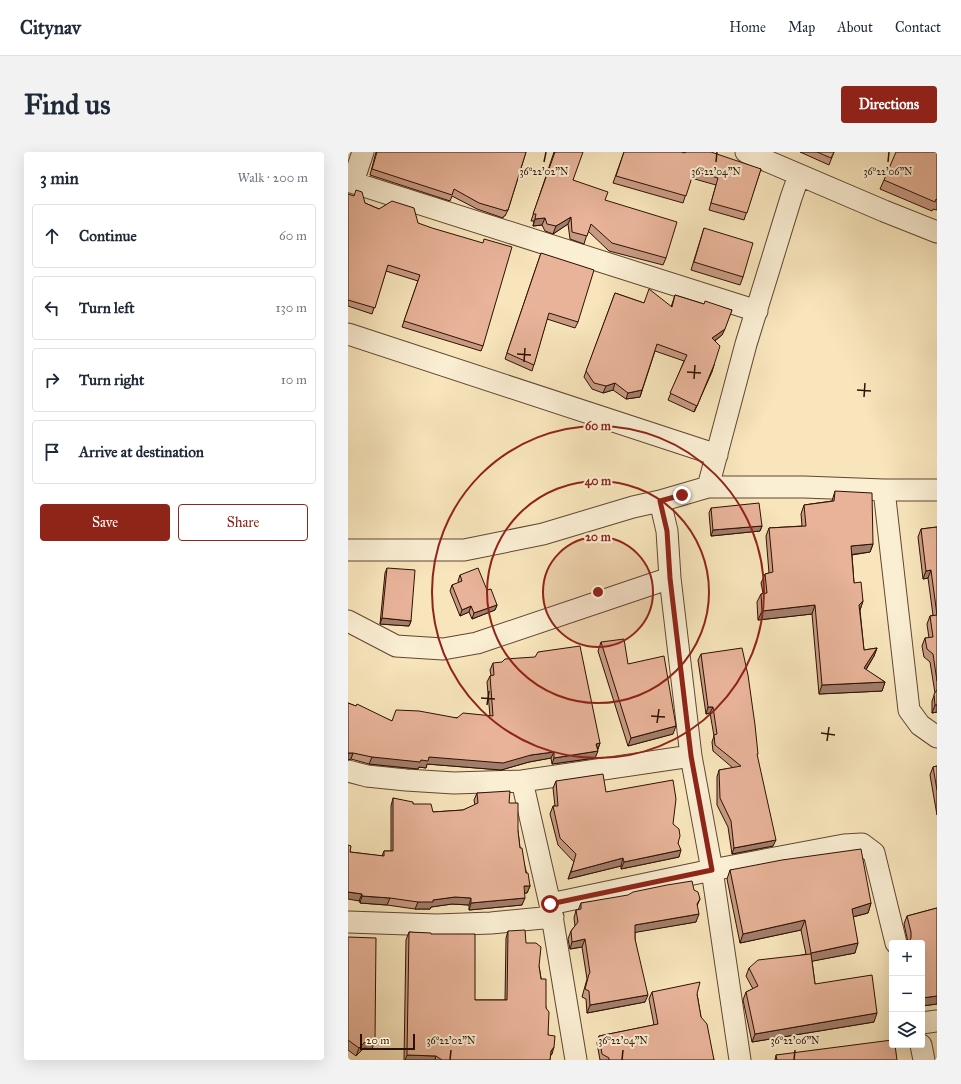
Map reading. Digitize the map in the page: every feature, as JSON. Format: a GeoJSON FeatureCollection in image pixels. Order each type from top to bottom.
{"type":"FeatureCollection","features":[{"type":"Feature","properties":{"kind":"street"},"geometry":{"type":"LineString","coordinates":[[363,152],[350,181],[757,311]]}},
{"type":"Feature","properties":{"kind":"street"},"geometry":{"type":"LineString","coordinates":[[746,152],[799,176],[937,232]]}},
{"type":"Feature","properties":{"kind":"street"},"geometry":{"type":"LineString","coordinates":[[708,487],[746,344],[799,176]]}},
{"type":"Feature","properties":{"kind":"street"},"geometry":{"type":"LineString","coordinates":[[348,334],[717,455]]}},
{"type":"Feature","properties":{"kind":"street"},"geometry":{"type":"LineString","coordinates":[[348,550],[464,550],[543,534],[633,507],[708,487],[804,487],[937,490]]}},
{"type":"Feature","properties":{"kind":"street"},"geometry":{"type":"LineString","coordinates":[[884,490],[909,710],[920,725],[937,737]]}},
{"type":"Feature","properties":{"kind":"street"},"geometry":{"type":"LineString","coordinates":[[660,501],[667,531],[670,578],[691,756],[712,870],[740,1060]]}},
{"type":"Feature","properties":{"kind":"street"},"geometry":{"type":"LineString","coordinates":[[348,621],[396,646],[442,649],[477,643],[670,578]]}},
{"type":"Feature","properties":{"kind":"street"},"geometry":{"type":"LineString","coordinates":[[348,771],[375,776],[454,783],[522,781],[691,756]]}},
{"type":"Feature","properties":{"kind":"street"},"geometry":{"type":"LineString","coordinates":[[522,781],[552,911],[576,1060]]}},
{"type":"Feature","properties":{"kind":"street"},"geometry":{"type":"LineString","coordinates":[[348,922],[383,924],[445,924],[491,922],[552,911],[712,870],[844,845],[862,844],[874,853],[895,940]]}},
{"type":"Feature","properties":{"kind":"street"},"geometry":{"type":"LineString","coordinates":[[925,1023],[937,1021]]}},
{"type":"Feature","properties":{"kind":"street"},"geometry":{"type":"LineString","coordinates":[[922,1048],[924,1060]]}},
{"type":"Feature","properties":{"kind":"building"},"geometry":{"type":"Polygon","coordinates":[[[377,152],[526,152],[508,210],[506,211],[479,203],[454,189],[452,195],[372,169],[377,152]]]}},
{"type":"Feature","properties":{"kind":"building"},"geometry":{"type":"Polygon","coordinates":[[[555,152],[583,152],[573,180],[608,192],[605,200],[677,222],[666,258],[612,243],[591,224],[587,236],[572,232],[571,217],[556,226],[547,224],[545,218],[535,219],[536,214],[533,214],[555,152]]]}},
{"type":"Feature","properties":{"kind":"building"},"geometry":{"type":"Polygon","coordinates":[[[624,152],[711,152],[761,169],[747,213],[711,203],[718,178],[694,171],[686,196],[616,176],[624,152]]]}},
{"type":"Feature","properties":{"kind":"building"},"geometry":{"type":"Polygon","coordinates":[[[817,152],[834,152],[831,158],[817,152]]]}},
{"type":"Feature","properties":{"kind":"building"},"geometry":{"type":"Polygon","coordinates":[[[896,152],[937,152],[937,200],[936,199],[935,202],[884,180],[896,152]]]}},
{"type":"Feature","properties":{"kind":"building"},"geometry":{"type":"Polygon","coordinates":[[[356,190],[362,192],[365,203],[379,209],[392,201],[414,208],[418,223],[483,243],[484,239],[512,247],[483,346],[404,321],[420,275],[388,265],[375,308],[348,300],[348,194],[354,196],[356,190]]]}},
{"type":"Feature","properties":{"kind":"building"},"geometry":{"type":"Polygon","coordinates":[[[704,228],[753,243],[743,277],[694,262],[704,228]]]}},
{"type":"Feature","properties":{"kind":"building"},"geometry":{"type":"Polygon","coordinates":[[[541,253],[594,270],[578,322],[549,313],[534,365],[507,353],[541,253]]]}},
{"type":"Feature","properties":{"kind":"building"},"geometry":{"type":"Polygon","coordinates":[[[649,289],[672,307],[675,295],[704,304],[705,301],[732,310],[725,329],[712,338],[720,346],[697,406],[670,393],[687,355],[657,344],[642,390],[628,393],[615,383],[606,386],[594,383],[586,371],[615,293],[644,303],[649,289]]]}},
{"type":"Feature","properties":{"kind":"building"},"geometry":{"type":"Polygon","coordinates":[[[835,491],[872,493],[873,544],[851,546],[854,583],[861,582],[863,601],[859,605],[864,650],[877,648],[864,668],[885,682],[822,685],[815,605],[762,611],[761,594],[767,593],[765,574],[773,572],[769,528],[806,526],[804,505],[834,501],[835,491]]]}},
{"type":"Feature","properties":{"kind":"building"},"geometry":{"type":"Polygon","coordinates":[[[759,503],[762,526],[713,530],[711,508],[759,503]]]}},
{"type":"Feature","properties":{"kind":"building"},"geometry":{"type":"Polygon","coordinates":[[[937,527],[937,615],[931,570],[926,571],[921,529],[937,527]]]}},
{"type":"Feature","properties":{"kind":"building"},"geometry":{"type":"Polygon","coordinates":[[[387,568],[415,570],[411,621],[382,618],[387,568]]]}},
{"type":"Feature","properties":{"kind":"building"},"geometry":{"type":"Polygon","coordinates":[[[478,568],[487,590],[491,589],[497,605],[474,613],[471,606],[462,610],[452,585],[462,581],[460,575],[478,568]]]}},
{"type":"Feature","properties":{"kind":"building"},"geometry":{"type":"Polygon","coordinates":[[[937,615],[937,681],[933,654],[927,649],[925,638],[933,637],[930,616],[937,615]]]}},
{"type":"Feature","properties":{"kind":"building"},"geometry":{"type":"Polygon","coordinates":[[[624,639],[628,664],[664,656],[676,726],[631,738],[601,642],[624,639]]]}},
{"type":"Feature","properties":{"kind":"building"},"geometry":{"type":"Polygon","coordinates":[[[580,646],[600,743],[596,744],[598,751],[554,758],[554,752],[531,755],[503,763],[429,757],[428,761],[421,760],[420,762],[348,753],[348,703],[356,706],[357,704],[392,721],[396,710],[419,711],[457,718],[463,713],[493,716],[490,676],[494,675],[493,663],[502,662],[505,659],[535,657],[538,652],[580,646]]]}},
{"type":"Feature","properties":{"kind":"building"},"geometry":{"type":"Polygon","coordinates":[[[742,648],[748,675],[755,725],[757,754],[776,840],[734,848],[731,821],[720,798],[719,770],[741,766],[715,745],[714,735],[717,734],[713,707],[708,707],[701,654],[742,648]]]}},
{"type":"Feature","properties":{"kind":"building"},"geometry":{"type":"Polygon","coordinates":[[[937,690],[937,705],[935,705],[934,694],[937,690]]]}},
{"type":"Feature","properties":{"kind":"building"},"geometry":{"type":"Polygon","coordinates":[[[937,766],[937,790],[933,767],[937,766]]]}},
{"type":"Feature","properties":{"kind":"building"},"geometry":{"type":"Polygon","coordinates":[[[603,774],[606,792],[673,780],[676,799],[673,824],[679,829],[680,836],[678,843],[681,850],[624,862],[623,858],[571,872],[576,854],[560,838],[553,806],[558,806],[556,781],[603,774]]]}},
{"type":"Feature","properties":{"kind":"building"},"geometry":{"type":"Polygon","coordinates":[[[510,791],[509,803],[518,803],[518,831],[520,848],[522,848],[526,873],[528,873],[530,886],[524,886],[525,898],[471,903],[471,898],[455,897],[433,900],[433,902],[418,902],[362,896],[362,894],[348,892],[348,845],[351,846],[350,852],[384,856],[384,851],[393,851],[393,798],[413,802],[413,804],[431,804],[433,812],[463,810],[478,803],[477,793],[510,791]]]}},
{"type":"Feature","properties":{"kind":"building"},"geometry":{"type":"Polygon","coordinates":[[[861,849],[871,903],[852,909],[858,943],[811,953],[805,920],[743,934],[730,870],[782,860],[861,849]]]}},
{"type":"Feature","properties":{"kind":"building"},"geometry":{"type":"Polygon","coordinates":[[[692,881],[694,890],[698,892],[700,899],[697,904],[699,914],[635,925],[635,939],[648,995],[590,1005],[589,991],[585,989],[590,973],[585,939],[572,942],[571,931],[578,922],[576,910],[581,909],[581,903],[628,895],[633,892],[692,881]]]}},
{"type":"Feature","properties":{"kind":"building"},"geometry":{"type":"Polygon","coordinates":[[[937,908],[937,996],[925,998],[925,940],[910,940],[911,932],[907,916],[937,908]]]}},
{"type":"Feature","properties":{"kind":"building"},"geometry":{"type":"Polygon","coordinates":[[[525,930],[526,943],[536,943],[541,947],[539,966],[541,979],[546,979],[546,1008],[549,1012],[548,1035],[555,1036],[554,1047],[551,1051],[550,1060],[442,1060],[436,1056],[407,1055],[409,932],[431,934],[475,934],[475,1000],[507,1000],[508,931],[525,930]]]}},
{"type":"Feature","properties":{"kind":"building"},"geometry":{"type":"Polygon","coordinates":[[[348,937],[376,938],[375,1041],[367,1040],[359,1048],[348,1040],[348,937]]]}},
{"type":"Feature","properties":{"kind":"building"},"geometry":{"type":"Polygon","coordinates":[[[811,954],[815,984],[872,975],[877,1013],[755,1034],[746,992],[758,986],[749,968],[758,960],[811,954]]]}},
{"type":"Feature","properties":{"kind":"building"},"geometry":{"type":"Polygon","coordinates":[[[700,982],[697,994],[701,1017],[707,1024],[714,1060],[609,1060],[609,1058],[602,1054],[599,1036],[658,1024],[652,992],[700,982]]]}},
{"type":"Feature","properties":{"kind":"building"},"geometry":{"type":"Polygon","coordinates":[[[889,1040],[889,1048],[895,1048],[897,1060],[777,1060],[776,1055],[889,1040]]]}},
{"type":"Feature","properties":{"kind":"route"},"geometry":{"type":"LineString","coordinates":[[550,904],[712,870],[691,756],[670,578],[667,531],[660,501],[682,495]]}}]}
